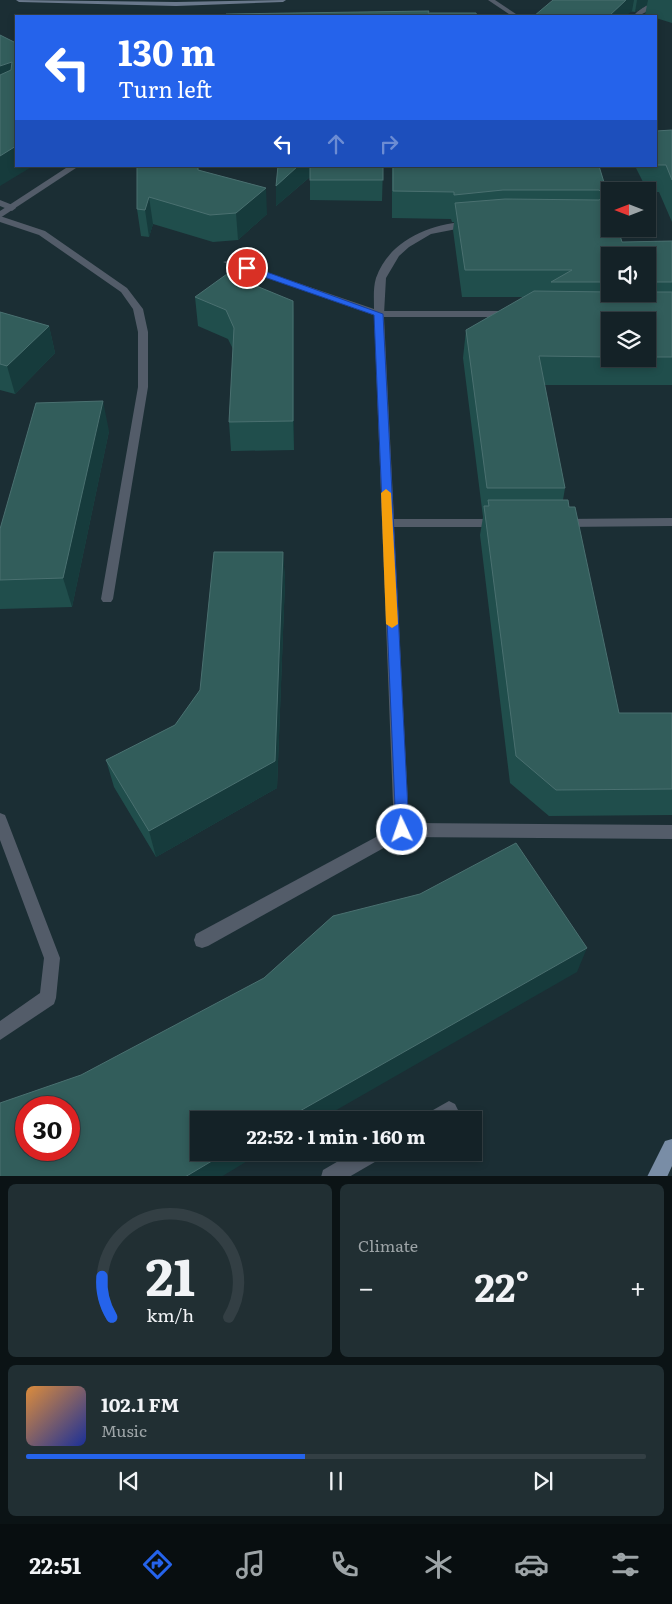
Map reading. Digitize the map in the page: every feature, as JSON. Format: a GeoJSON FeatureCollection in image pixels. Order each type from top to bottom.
{"type":"FeatureCollection","features":[{"type":"Feature","properties":{"kind":"main road"},"geometry":{"type":"LineString","coordinates":[[19,0],[176,4],[283,0]]}},
{"type":"Feature","properties":{"kind":"main road"},"geometry":{"type":"LineString","coordinates":[[656,1176],[672,1148]]}},
{"type":"Feature","properties":{"kind":"street"},"geometry":{"type":"LineString","coordinates":[[491,0],[514,15]]}},
{"type":"Feature","properties":{"kind":"street"},"geometry":{"type":"LineString","coordinates":[[637,15],[652,2],[672,1]]}},
{"type":"Feature","properties":{"kind":"street"},"geometry":{"type":"LineString","coordinates":[[0,217],[74,167]]}},
{"type":"Feature","properties":{"kind":"street"},"geometry":{"type":"LineString","coordinates":[[0,204],[12,208]]}},
{"type":"Feature","properties":{"kind":"street"},"geometry":{"type":"LineString","coordinates":[[0,217],[42,234],[124,290],[138,309],[143,332],[143,387],[107,599]]}},
{"type":"Feature","properties":{"kind":"street"},"geometry":{"type":"LineString","coordinates":[[402,830],[379,314],[381,280],[394,255],[412,238],[435,228],[482,224]]}},
{"type":"Feature","properties":{"kind":"street"},"geometry":{"type":"LineString","coordinates":[[228,262],[379,314],[525,314]]}},
{"type":"Feature","properties":{"kind":"street"},"geometry":{"type":"LineString","coordinates":[[554,522],[672,522]]}},
{"type":"Feature","properties":{"kind":"street"},"geometry":{"type":"LineString","coordinates":[[387,523],[505,523]]}},
{"type":"Feature","properties":{"kind":"street"},"geometry":{"type":"LineString","coordinates":[[0,820],[52,958],[48,998],[0,1032]]}},
{"type":"Feature","properties":{"kind":"street"},"geometry":{"type":"LineString","coordinates":[[202,940],[402,830],[672,832]]}},
{"type":"Feature","properties":{"kind":"street"},"geometry":{"type":"LineString","coordinates":[[330,1176],[357,1161]]}},
{"type":"Feature","properties":{"kind":"building"},"geometry":{"type":"Polygon","coordinates":[[[553,0],[626,0],[610,15],[535,15],[553,0]]]}},
{"type":"Feature","properties":{"kind":"building"},"geometry":{"type":"Polygon","coordinates":[[[429,11],[428,13],[476,13],[477,15],[226,15],[429,11]]]}},
{"type":"Feature","properties":{"kind":"building"},"geometry":{"type":"Polygon","coordinates":[[[0,35],[15,42],[15,147],[0,156],[0,75],[11,70],[12,62],[0,66],[0,35]]]}},
{"type":"Feature","properties":{"kind":"building"},"geometry":{"type":"Polygon","coordinates":[[[672,130],[672,180],[666,165],[657,165],[657,131],[672,130]]]}},
{"type":"Feature","properties":{"kind":"building"},"geometry":{"type":"Polygon","coordinates":[[[137,167],[198,167],[198,170],[266,188],[236,213],[210,215],[149,197],[145,210],[137,209],[137,167]]]}},
{"type":"Feature","properties":{"kind":"building"},"geometry":{"type":"Polygon","coordinates":[[[278,167],[297,167],[276,186],[278,167]]]}},
{"type":"Feature","properties":{"kind":"building"},"geometry":{"type":"Polygon","coordinates":[[[310,167],[383,167],[383,180],[310,180],[310,167]]]}},
{"type":"Feature","properties":{"kind":"building"},"geometry":{"type":"Polygon","coordinates":[[[393,167],[599,167],[604,182],[601,182],[601,192],[599,190],[503,190],[454,195],[454,192],[393,191],[393,167]]]}},
{"type":"Feature","properties":{"kind":"building"},"geometry":{"type":"Polygon","coordinates":[[[505,199],[601,199],[601,238],[621,238],[622,242],[672,241],[672,282],[656,282],[656,247],[601,247],[601,282],[551,282],[572,270],[465,270],[455,203],[505,199]]]}},
{"type":"Feature","properties":{"kind":"building"},"geometry":{"type":"Polygon","coordinates":[[[227,274],[293,301],[293,421],[229,422],[234,328],[226,310],[195,297],[227,274]]]}},
{"type":"Feature","properties":{"kind":"building"},"geometry":{"type":"Polygon","coordinates":[[[534,291],[601,292],[601,302],[656,302],[656,292],[672,292],[672,357],[656,357],[656,312],[601,312],[601,357],[539,356],[565,488],[487,488],[466,330],[534,291]]]}},
{"type":"Feature","properties":{"kind":"building"},"geometry":{"type":"Polygon","coordinates":[[[0,312],[49,326],[7,366],[0,364],[0,312]]]}},
{"type":"Feature","properties":{"kind":"building"},"geometry":{"type":"Polygon","coordinates":[[[103,401],[63,578],[0,580],[0,529],[36,403],[103,401]]]}},
{"type":"Feature","properties":{"kind":"building"},"geometry":{"type":"Polygon","coordinates":[[[488,500],[568,500],[569,507],[575,507],[619,713],[672,713],[672,789],[556,790],[516,756],[484,506],[489,506],[488,500]]]}},
{"type":"Feature","properties":{"kind":"building"},"geometry":{"type":"Polygon","coordinates":[[[214,552],[283,552],[275,761],[149,831],[106,760],[175,725],[200,690],[214,552]]]}},
{"type":"Feature","properties":{"kind":"building"},"geometry":{"type":"Polygon","coordinates":[[[516,843],[587,948],[300,1111],[190,1111],[190,1161],[212,1161],[187,1176],[0,1176],[0,1103],[15,1098],[15,1161],[80,1161],[80,1096],[20,1096],[81,1075],[264,978],[333,916],[420,894],[516,843]]]}},
{"type":"Feature","properties":{"kind":"slow traffic"},"geometry":{"type":"LineString","coordinates":[[386,493],[392,624]]}},
{"type":"Feature","properties":{"kind":"route"},"geometry":{"type":"LineString","coordinates":[[247,268],[379,314],[402,830]]}}]}
